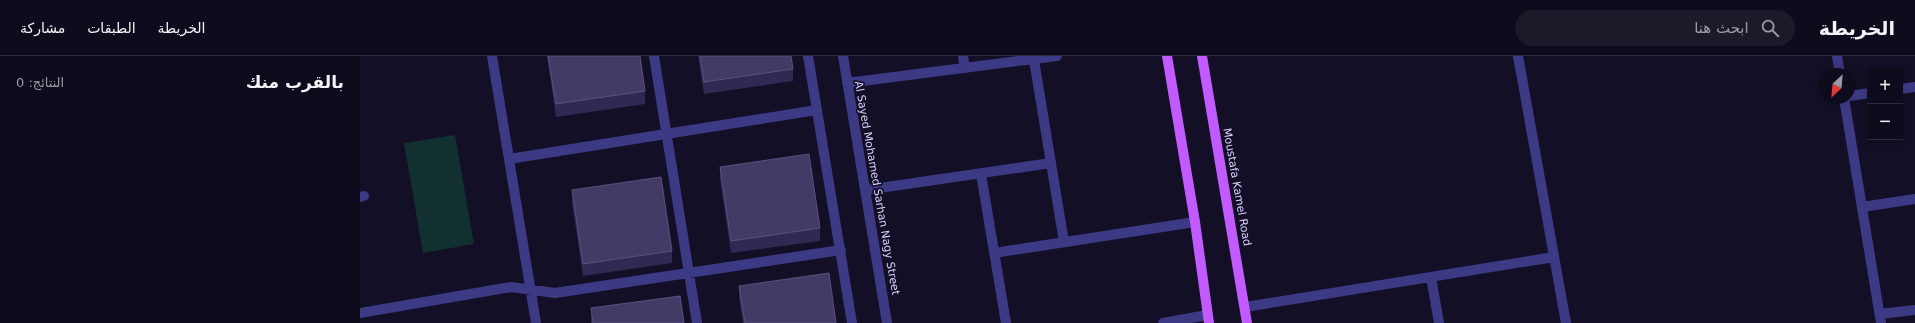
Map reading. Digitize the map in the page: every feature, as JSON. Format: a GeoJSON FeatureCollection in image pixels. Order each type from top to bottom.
{"type":"FeatureCollection","features":[{"type":"Feature","properties":{"kind":"main road"},"geometry":{"type":"LineString","coordinates":[[1167,56],[1195,222],[1208,319]]}},
{"type":"Feature","properties":{"kind":"main road","name":"Moustafa Kamel Road"},"geometry":{"type":"LineString","coordinates":[[1202,56],[1247,323]]}},
{"type":"Feature","properties":{"kind":"street"},"geometry":{"type":"LineString","coordinates":[[492,56],[536,323]]}},
{"type":"Feature","properties":{"kind":"street"},"geometry":{"type":"LineString","coordinates":[[654,56],[697,323]]}},
{"type":"Feature","properties":{"kind":"street"},"geometry":{"type":"LineString","coordinates":[[808,56],[852,323]]}},
{"type":"Feature","properties":{"kind":"street","name":"Al Sayed Mohamed Sarhan Nagy Street"},"geometry":{"type":"LineString","coordinates":[[843,56],[887,323]]}},
{"type":"Feature","properties":{"kind":"street"},"geometry":{"type":"LineString","coordinates":[[963,56],[965,68]]}},
{"type":"Feature","properties":{"kind":"street"},"geometry":{"type":"LineString","coordinates":[[847,83],[1057,56]]}},
{"type":"Feature","properties":{"kind":"street"},"geometry":{"type":"LineString","coordinates":[[1518,56],[1566,323]]}},
{"type":"Feature","properties":{"kind":"street"},"geometry":{"type":"LineString","coordinates":[[1837,56],[1839,68]]}},
{"type":"Feature","properties":{"kind":"street"},"geometry":{"type":"LineString","coordinates":[[1034,60],[1064,242]]}},
{"type":"Feature","properties":{"kind":"street"},"geometry":{"type":"LineString","coordinates":[[1903,89],[1915,87]]}},
{"type":"Feature","properties":{"kind":"street"},"geometry":{"type":"LineString","coordinates":[[1855,95],[1867,94]]}},
{"type":"Feature","properties":{"kind":"street"},"geometry":{"type":"LineString","coordinates":[[1845,104],[1880,319],[1915,310]]}},
{"type":"Feature","properties":{"kind":"street"},"geometry":{"type":"LineString","coordinates":[[509,159],[817,110]]}},
{"type":"Feature","properties":{"kind":"street"},"geometry":{"type":"LineString","coordinates":[[866,190],[1051,163]]}},
{"type":"Feature","properties":{"kind":"street"},"geometry":{"type":"LineString","coordinates":[[981,174],[1006,323]]}},
{"type":"Feature","properties":{"kind":"street"},"geometry":{"type":"LineString","coordinates":[[1862,207],[1915,199]]}},
{"type":"Feature","properties":{"kind":"street"},"geometry":{"type":"LineString","coordinates":[[994,253],[1195,222]]}},
{"type":"Feature","properties":{"kind":"street"},"geometry":{"type":"LineString","coordinates":[[360,313],[511,287],[554,293],[841,250]]}},
{"type":"Feature","properties":{"kind":"street"},"geometry":{"type":"LineString","coordinates":[[1245,307],[1554,257]]}},
{"type":"Feature","properties":{"kind":"street"},"geometry":{"type":"LineString","coordinates":[[1431,277],[1439,323]]}},
{"type":"Feature","properties":{"kind":"street"},"geometry":{"type":"LineString","coordinates":[[1162,323],[1208,319]]}},
{"type":"Feature","properties":{"kind":"green space"},"geometry":{"type":"Polygon","coordinates":[[[455,135],[474,244],[423,253],[404,143],[455,135]]]}},
{"type":"Feature","properties":{"kind":"building"},"geometry":{"type":"Polygon","coordinates":[[[548,56],[640,56],[645,91],[556,104],[548,56]]]}},
{"type":"Feature","properties":{"kind":"building"},"geometry":{"type":"Polygon","coordinates":[[[700,56],[791,56],[793,69],[704,82],[700,56]]]}},
{"type":"Feature","properties":{"kind":"building"},"geometry":{"type":"Polygon","coordinates":[[[809,154],[820,228],[731,241],[720,167],[809,154]]]}},
{"type":"Feature","properties":{"kind":"building"},"geometry":{"type":"Polygon","coordinates":[[[661,177],[672,251],[583,264],[572,190],[661,177]]]}},
{"type":"Feature","properties":{"kind":"building"},"geometry":{"type":"Polygon","coordinates":[[[829,273],[836,323],[745,323],[739,286],[829,273]]]}},
{"type":"Feature","properties":{"kind":"building"},"geometry":{"type":"Polygon","coordinates":[[[680,296],[684,323],[593,323],[591,308],[680,296]]]}}]}
